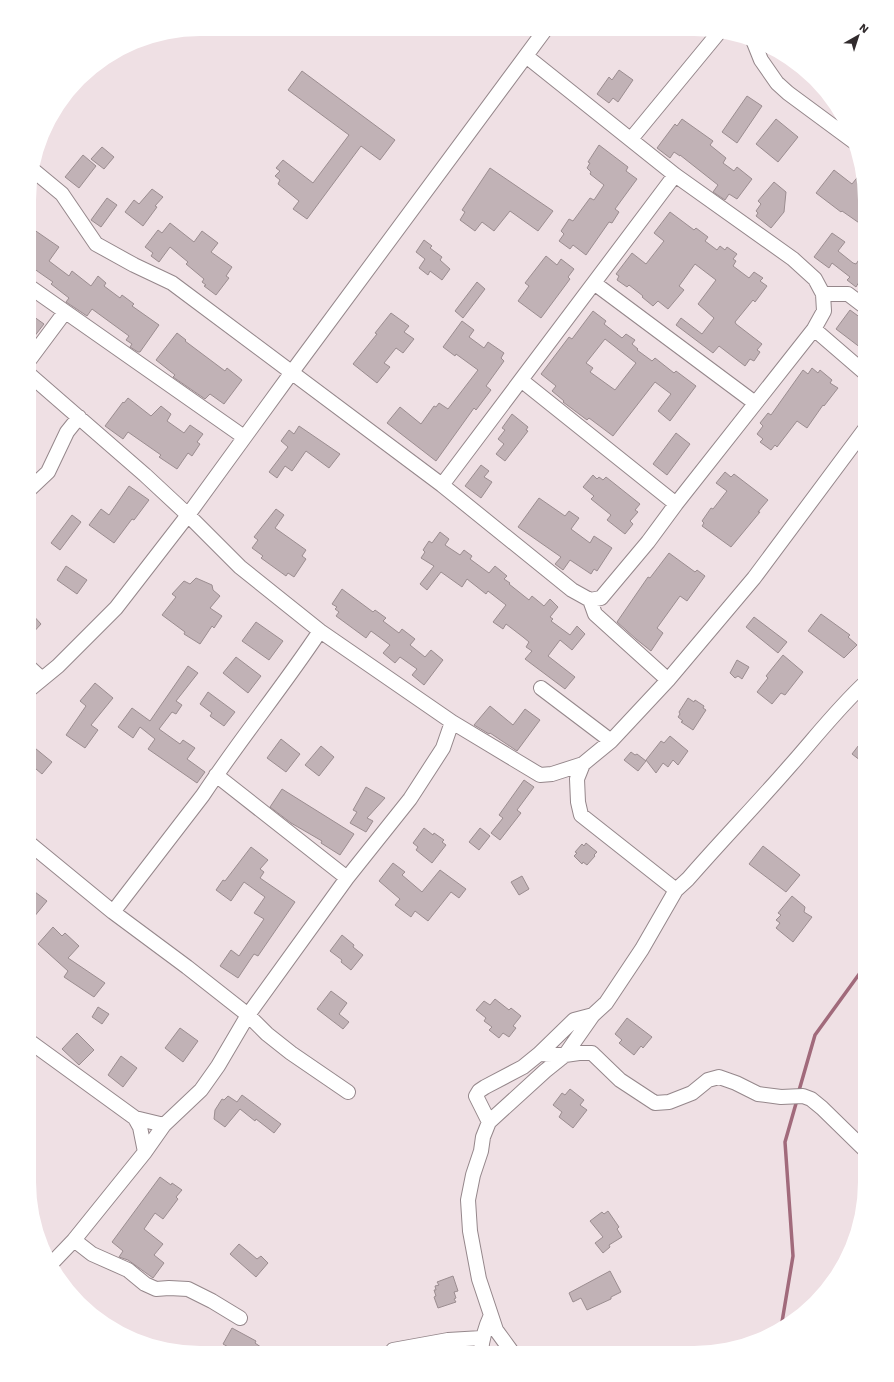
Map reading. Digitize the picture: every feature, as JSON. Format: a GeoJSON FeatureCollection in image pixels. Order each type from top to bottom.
{"type":"FeatureCollection","features":[{"type":"Feature","properties":{"kind":"street"},"geometry":{"type":"LineString","coordinates":[[36,684],[58,666],[116,608],[188,515],[540,36]]}},
{"type":"Feature","properties":{"kind":"street"},"geometry":{"type":"LineString","coordinates":[[631,140],[715,37]]}},
{"type":"Feature","properties":{"kind":"street"},"geometry":{"type":"LineString","coordinates":[[756,49],[777,83],[788,93],[844,134]]}},
{"type":"Feature","properties":{"kind":"street"},"geometry":{"type":"LineString","coordinates":[[38,174],[62,194],[96,244],[134,265],[172,283],[442,485],[572,590],[590,600],[601,598],[648,542],[676,504],[814,329],[824,311],[823,294],[815,279],[793,259],[675,175],[526,56]]}},
{"type":"Feature","properties":{"kind":"street"},"geometry":{"type":"LineString","coordinates":[[442,485],[675,175]]}},
{"type":"Feature","properties":{"kind":"street"},"geometry":{"type":"LineString","coordinates":[[594,283],[755,403]]}},
{"type":"Feature","properties":{"kind":"street"},"geometry":{"type":"LineString","coordinates":[[36,291],[244,437]]}},
{"type":"Feature","properties":{"kind":"street"},"geometry":{"type":"LineString","coordinates":[[823,294],[848,294],[858,302]]}},
{"type":"Feature","properties":{"kind":"street"},"geometry":{"type":"LineString","coordinates":[[36,350],[65,312]]}},
{"type":"Feature","properties":{"kind":"street"},"geometry":{"type":"LineString","coordinates":[[814,329],[858,367]]}},
{"type":"Feature","properties":{"kind":"street"},"geometry":{"type":"LineString","coordinates":[[36,380],[145,475],[240,567],[320,631],[452,722],[540,775],[552,774],[583,764],[611,740],[668,680],[754,578],[858,439]]}},
{"type":"Feature","properties":{"kind":"street"},"geometry":{"type":"LineString","coordinates":[[521,380],[676,504]]}},
{"type":"Feature","properties":{"kind":"street"},"geometry":{"type":"LineString","coordinates":[[36,483],[48,472],[67,432],[79,417]]}},
{"type":"Feature","properties":{"kind":"street"},"geometry":{"type":"LineString","coordinates":[[590,600],[595,614],[668,680]]}},
{"type":"Feature","properties":{"kind":"street"},"geometry":{"type":"LineString","coordinates":[[113,912],[203,795],[216,775],[296,667],[320,631]]}},
{"type":"Feature","properties":{"kind":"street"},"geometry":{"type":"LineString","coordinates":[[36,674],[42,679]]}},
{"type":"Feature","properties":{"kind":"street"},"geometry":{"type":"LineString","coordinates":[[541,688],[611,740]]}},
{"type":"Feature","properties":{"kind":"street"},"geometry":{"type":"LineString","coordinates":[[508,1346],[496,1330],[479,1279],[474,1255],[468,1200],[473,1175],[481,1151],[483,1137],[489,1122],[545,1071],[565,1055],[593,1015],[606,1003],[642,949],[676,890],[688,879],[774,784],[846,701],[858,690]]}},
{"type":"Feature","properties":{"kind":"street"},"geometry":{"type":"LineString","coordinates":[[56,1260],[74,1240],[145,1152],[164,1125],[201,1090],[218,1066],[248,1015],[347,878],[410,799],[443,748],[452,722]]}},
{"type":"Feature","properties":{"kind":"street"},"geometry":{"type":"LineString","coordinates":[[583,764],[577,779],[578,802],[581,815],[676,890]]}},
{"type":"Feature","properties":{"kind":"street"},"geometry":{"type":"LineString","coordinates":[[216,775],[347,878]]}},
{"type":"Feature","properties":{"kind":"street"},"geometry":{"type":"LineString","coordinates":[[36,851],[248,1015],[267,1034],[291,1053],[348,1092]]}},
{"type":"Feature","properties":{"kind":"street"},"geometry":{"type":"LineString","coordinates":[[489,1122],[476,1096],[479,1091],[523,1067],[539,1054],[574,1020],[593,1015]]}},
{"type":"Feature","properties":{"kind":"street"},"geometry":{"type":"LineString","coordinates":[[36,1046],[135,1118],[164,1125]]}},
{"type":"Feature","properties":{"kind":"street"},"geometry":{"type":"LineString","coordinates":[[539,1054],[565,1055],[592,1053],[620,1080],[655,1103],[669,1102],[692,1093],[708,1080],[719,1077],[736,1083],[758,1094],[781,1097],[803,1096],[811,1099],[822,1108],[858,1143]]}},
{"type":"Feature","properties":{"kind":"street"},"geometry":{"type":"LineString","coordinates":[[135,1118],[140,1127],[145,1152]]}},
{"type":"Feature","properties":{"kind":"street"},"geometry":{"type":"LineString","coordinates":[[74,1240],[92,1254],[128,1270],[144,1284],[156,1289],[188,1289],[212,1300],[240,1318]]}},
{"type":"Feature","properties":{"kind":"street"},"geometry":{"type":"LineString","coordinates":[[481,1346],[482,1338],[491,1315]]}},
{"type":"Feature","properties":{"kind":"street"},"geometry":{"type":"LineString","coordinates":[[415,1346],[448,1340],[482,1338]]}},
{"type":"Feature","properties":{"kind":"building"},"geometry":{"type":"Polygon","coordinates":[[[619,70],[633,80],[618,102],[613,98],[609,103],[597,94],[609,77],[612,80],[619,70]]]}},
{"type":"Feature","properties":{"kind":"building"},"geometry":{"type":"Polygon","coordinates":[[[302,71],[395,140],[380,160],[361,146],[307,219],[293,209],[299,201],[278,184],[280,180],[275,176],[280,171],[276,168],[283,160],[313,183],[349,135],[288,90],[302,71]]]}},
{"type":"Feature","properties":{"kind":"building"},"geometry":{"type":"Polygon","coordinates":[[[747,96],[762,106],[737,143],[722,132],[747,96]]]}},
{"type":"Feature","properties":{"kind":"building"},"geometry":{"type":"Polygon","coordinates":[[[682,119],[713,141],[710,145],[726,158],[723,163],[734,171],[737,167],[752,179],[737,199],[729,194],[725,200],[713,192],[718,185],[680,155],[674,152],[670,158],[657,148],[675,124],[677,126],[682,119]]]}},
{"type":"Feature","properties":{"kind":"building"},"geometry":{"type":"Polygon","coordinates":[[[776,119],[798,137],[778,162],[756,144],[776,119]]]}},
{"type":"Feature","properties":{"kind":"building"},"geometry":{"type":"Polygon","coordinates":[[[599,145],[628,167],[626,171],[637,179],[615,209],[619,212],[612,223],[609,222],[586,255],[573,245],[570,249],[559,241],[564,234],[561,231],[569,219],[573,221],[590,198],[594,200],[604,185],[590,174],[591,172],[587,168],[590,163],[588,162],[599,145]]]}},
{"type":"Feature","properties":{"kind":"building"},"geometry":{"type":"Polygon","coordinates":[[[102,147],[114,157],[104,169],[91,159],[102,147]]]}},
{"type":"Feature","properties":{"kind":"building"},"geometry":{"type":"Polygon","coordinates":[[[83,155],[96,166],[79,188],[65,177],[83,155]]]}},
{"type":"Feature","properties":{"kind":"building"},"geometry":{"type":"Polygon","coordinates":[[[490,168],[553,211],[538,231],[510,211],[494,231],[482,222],[475,231],[460,220],[465,212],[462,210],[490,168]]]}},
{"type":"Feature","properties":{"kind":"building"},"geometry":{"type":"Polygon","coordinates":[[[834,170],[852,184],[857,178],[858,222],[842,211],[841,212],[816,193],[834,170]]]}},
{"type":"Feature","properties":{"kind":"building"},"geometry":{"type":"Polygon","coordinates":[[[774,182],[786,192],[784,212],[771,228],[756,216],[758,213],[756,211],[761,204],[758,201],[774,182]]]}},
{"type":"Feature","properties":{"kind":"building"},"geometry":{"type":"Polygon","coordinates":[[[152,189],[163,197],[155,206],[157,207],[143,226],[125,212],[134,200],[139,204],[152,189]]]}},
{"type":"Feature","properties":{"kind":"building"},"geometry":{"type":"Polygon","coordinates":[[[107,198],[117,205],[101,227],[91,220],[107,198]]]}},
{"type":"Feature","properties":{"kind":"building"},"geometry":{"type":"Polygon","coordinates":[[[670,212],[694,230],[696,228],[708,237],[705,241],[717,250],[720,246],[725,250],[727,247],[737,254],[733,259],[736,261],[733,266],[749,278],[754,272],[763,278],[760,281],[767,286],[755,302],[753,300],[735,322],[762,344],[757,350],[760,352],[754,361],[750,359],[745,366],[719,346],[713,353],[676,325],[681,318],[702,334],[714,318],[698,304],[716,280],[695,264],[679,286],[684,290],[668,309],[658,301],[653,306],[629,285],[627,287],[617,280],[619,276],[616,274],[632,253],[646,264],[664,241],[654,233],[670,212]]]}},
{"type":"Feature","properties":{"kind":"building"},"geometry":{"type":"Polygon","coordinates":[[[170,223],[194,242],[202,231],[218,243],[211,252],[232,267],[226,276],[229,278],[216,295],[204,286],[206,285],[202,282],[204,279],[186,264],[188,262],[170,247],[159,262],[151,256],[153,253],[145,247],[158,230],[162,233],[170,223]]]}},
{"type":"Feature","properties":{"kind":"building"},"geometry":{"type":"Polygon","coordinates":[[[36,231],[59,247],[49,261],[69,276],[72,271],[91,286],[98,276],[106,283],[104,286],[120,298],[122,295],[134,304],[132,306],[159,325],[140,352],[138,352],[130,347],[132,344],[126,340],[129,336],[92,309],[87,316],[66,302],[69,298],[51,284],[53,282],[36,270],[36,231]]]}},
{"type":"Feature","properties":{"kind":"building"},"geometry":{"type":"Polygon","coordinates":[[[832,233],[845,242],[838,251],[853,263],[856,264],[858,261],[858,284],[856,287],[847,280],[850,277],[832,263],[829,268],[814,257],[832,233]]]}},
{"type":"Feature","properties":{"kind":"building"},"geometry":{"type":"Polygon","coordinates":[[[424,240],[432,246],[430,248],[442,257],[440,260],[450,269],[442,280],[430,271],[428,275],[419,268],[425,259],[416,252],[424,240]]]}},
{"type":"Feature","properties":{"kind":"building"},"geometry":{"type":"Polygon","coordinates":[[[546,256],[557,265],[561,259],[574,269],[568,277],[570,279],[541,318],[518,301],[529,286],[525,283],[546,256]]]}},
{"type":"Feature","properties":{"kind":"building"},"geometry":{"type":"Polygon","coordinates":[[[477,282],[485,289],[463,318],[455,311],[477,282]]]}},
{"type":"Feature","properties":{"kind":"building"},"geometry":{"type":"Polygon","coordinates":[[[850,310],[858,316],[858,346],[836,329],[850,310]]]}},
{"type":"Feature","properties":{"kind":"building"},"geometry":{"type":"Polygon","coordinates":[[[593,311],[606,321],[604,324],[622,338],[626,334],[635,340],[632,344],[638,349],[637,350],[652,361],[655,358],[674,373],[676,371],[696,386],[670,421],[658,411],[671,394],[655,382],[613,436],[589,418],[587,420],[563,402],[564,401],[552,391],[556,386],[541,374],[569,337],[572,339],[593,311]],[[605,339],[586,363],[593,368],[590,372],[615,390],[636,363],[605,339]]]}},
{"type":"Feature","properties":{"kind":"building"},"geometry":{"type":"Polygon","coordinates":[[[391,313],[409,326],[404,332],[414,339],[403,353],[396,348],[384,363],[390,367],[377,383],[353,364],[377,334],[375,333],[391,313]]]}},
{"type":"Feature","properties":{"kind":"building"},"geometry":{"type":"Polygon","coordinates":[[[36,318],[44,324],[36,334],[36,318]]]}},
{"type":"Feature","properties":{"kind":"building"},"geometry":{"type":"Polygon","coordinates":[[[462,321],[474,330],[469,337],[484,348],[488,342],[504,353],[501,358],[504,361],[486,386],[491,390],[476,410],[474,408],[436,461],[387,423],[400,407],[421,424],[434,406],[436,407],[439,403],[448,409],[478,370],[456,354],[455,356],[443,347],[462,321]]]}},
{"type":"Feature","properties":{"kind":"building"},"geometry":{"type":"Polygon","coordinates":[[[177,333],[186,340],[185,341],[225,371],[227,368],[242,380],[224,404],[210,394],[205,399],[173,377],[175,375],[156,360],[177,333]]]}},
{"type":"Feature","properties":{"kind":"building"},"geometry":{"type":"Polygon","coordinates":[[[812,368],[818,373],[820,370],[832,380],[830,383],[838,388],[824,406],[823,405],[807,428],[797,421],[777,447],[775,445],[771,450],[760,442],[763,439],[757,434],[763,426],[760,423],[768,413],[771,415],[803,370],[808,374],[812,368]]]}},
{"type":"Feature","properties":{"kind":"building"},"geometry":{"type":"Polygon","coordinates":[[[128,398],[151,416],[161,406],[171,414],[167,421],[184,433],[190,425],[203,434],[197,442],[200,444],[192,456],[188,453],[177,469],[159,457],[161,455],[128,432],[123,439],[105,426],[123,402],[124,403],[128,398]]]}},
{"type":"Feature","properties":{"kind":"building"},"geometry":{"type":"Polygon","coordinates":[[[512,414],[528,427],[526,430],[528,431],[505,461],[496,454],[504,444],[498,439],[505,430],[502,428],[512,414]]]}},
{"type":"Feature","properties":{"kind":"building"},"geometry":{"type":"Polygon","coordinates":[[[299,426],[340,454],[329,468],[306,451],[292,471],[285,466],[277,478],[269,472],[288,447],[281,441],[289,430],[294,434],[299,426]]]}},
{"type":"Feature","properties":{"kind":"building"},"geometry":{"type":"Polygon","coordinates":[[[676,433],[690,444],[667,475],[653,464],[676,433]]]}},
{"type":"Feature","properties":{"kind":"building"},"geometry":{"type":"Polygon","coordinates":[[[481,465],[489,471],[484,477],[492,482],[481,498],[465,486],[481,465]]]}},
{"type":"Feature","properties":{"kind":"building"},"geometry":{"type":"Polygon","coordinates":[[[725,472],[731,477],[734,474],[768,500],[731,547],[702,526],[704,523],[702,521],[711,508],[713,509],[727,491],[716,483],[725,472]]]}},
{"type":"Feature","properties":{"kind":"building"},"geometry":{"type":"Polygon","coordinates":[[[593,475],[597,479],[599,477],[603,480],[606,477],[640,504],[635,510],[638,512],[630,521],[633,524],[625,534],[607,520],[611,515],[591,499],[594,496],[583,487],[593,475]]]}},
{"type":"Feature","properties":{"kind":"building"},"geometry":{"type":"Polygon","coordinates":[[[129,486],[149,500],[114,543],[89,525],[101,509],[109,515],[129,486]]]}},
{"type":"Feature","properties":{"kind":"building"},"geometry":{"type":"Polygon","coordinates":[[[539,498],[565,516],[569,511],[579,518],[571,529],[590,543],[594,536],[612,548],[597,571],[594,569],[591,574],[570,560],[563,570],[555,564],[561,557],[518,527],[539,498]]]}},
{"type":"Feature","properties":{"kind":"building"},"geometry":{"type":"Polygon","coordinates":[[[276,509],[284,515],[275,528],[306,550],[302,556],[306,559],[294,577],[288,573],[286,576],[261,558],[263,556],[252,548],[258,540],[254,537],[276,509]]]}},
{"type":"Feature","properties":{"kind":"building"},"geometry":{"type":"Polygon","coordinates":[[[72,515],[81,522],[60,550],[51,543],[72,515]]]}},
{"type":"Feature","properties":{"kind":"building"},"geometry":{"type":"Polygon","coordinates":[[[440,532],[449,539],[445,545],[460,555],[464,550],[472,556],[470,559],[489,573],[495,566],[507,576],[504,579],[510,583],[509,584],[529,600],[532,596],[544,606],[550,599],[558,607],[550,617],[553,619],[551,621],[570,635],[577,626],[585,634],[572,650],[560,640],[548,656],[575,677],[565,689],[525,659],[532,651],[526,647],[529,642],[506,624],[503,629],[493,622],[506,605],[488,591],[486,594],[467,579],[462,587],[441,572],[427,590],[420,584],[434,566],[421,558],[425,552],[423,550],[429,541],[432,543],[440,532]]]}},
{"type":"Feature","properties":{"kind":"building"},"geometry":{"type":"Polygon","coordinates":[[[669,553],[695,572],[697,570],[705,576],[687,601],[680,596],[657,628],[663,633],[651,651],[617,622],[648,577],[650,578],[669,553]]]}},
{"type":"Feature","properties":{"kind":"building"},"geometry":{"type":"Polygon","coordinates":[[[66,566],[87,580],[77,594],[57,580],[66,566]]]}},
{"type":"Feature","properties":{"kind":"building"},"geometry":{"type":"Polygon","coordinates":[[[196,578],[212,585],[213,590],[220,596],[210,608],[222,616],[214,628],[212,626],[200,644],[184,634],[185,632],[162,615],[176,597],[172,594],[184,581],[190,584],[196,578]]]}},
{"type":"Feature","properties":{"kind":"building"},"geometry":{"type":"Polygon","coordinates":[[[342,589],[373,612],[375,610],[386,618],[383,621],[399,633],[402,629],[415,639],[410,645],[425,657],[431,650],[443,660],[424,685],[412,675],[417,669],[400,657],[395,663],[383,653],[390,645],[371,631],[366,638],[336,616],[339,612],[335,609],[337,607],[332,604],[342,589]]]}},
{"type":"Feature","properties":{"kind":"building"},"geometry":{"type":"Polygon","coordinates":[[[821,614],[850,635],[848,637],[857,645],[844,658],[808,631],[821,614]]]}},
{"type":"Feature","properties":{"kind":"building"},"geometry":{"type":"Polygon","coordinates":[[[754,617],[787,642],[778,653],[746,627],[754,617]]]}},
{"type":"Feature","properties":{"kind":"building"},"geometry":{"type":"Polygon","coordinates":[[[36,619],[41,624],[36,629],[36,619]]]}},
{"type":"Feature","properties":{"kind":"building"},"geometry":{"type":"Polygon","coordinates":[[[256,622],[283,641],[269,660],[242,641],[256,622]]]}},
{"type":"Feature","properties":{"kind":"building"},"geometry":{"type":"Polygon","coordinates":[[[783,655],[803,672],[785,695],[781,693],[772,704],[757,692],[768,678],[766,676],[783,655]]]}},
{"type":"Feature","properties":{"kind":"building"},"geometry":{"type":"Polygon","coordinates":[[[236,657],[261,676],[248,693],[223,673],[236,657]]]}},
{"type":"Feature","properties":{"kind":"building"},"geometry":{"type":"Polygon","coordinates":[[[737,660],[749,667],[742,679],[738,676],[735,678],[730,673],[737,660]]]}},
{"type":"Feature","properties":{"kind":"building"},"geometry":{"type":"Polygon","coordinates":[[[188,666],[198,673],[176,701],[182,705],[176,714],[172,712],[159,729],[180,744],[183,740],[195,748],[187,759],[205,772],[197,783],[148,749],[155,739],[140,727],[133,738],[118,727],[132,708],[150,721],[188,666]]]}},
{"type":"Feature","properties":{"kind":"building"},"geometry":{"type":"Polygon","coordinates":[[[95,683],[113,698],[91,725],[98,730],[85,748],[66,735],[86,706],[80,701],[95,683]]]}},
{"type":"Feature","properties":{"kind":"building"},"geometry":{"type":"Polygon","coordinates":[[[208,692],[235,712],[224,726],[210,716],[212,713],[200,704],[208,692]]]}},
{"type":"Feature","properties":{"kind":"building"},"geometry":{"type":"Polygon","coordinates":[[[688,698],[694,702],[695,700],[704,706],[703,708],[706,710],[693,730],[681,722],[683,721],[678,717],[680,714],[679,712],[688,698]]]}},
{"type":"Feature","properties":{"kind":"building"},"geometry":{"type":"Polygon","coordinates":[[[490,706],[513,725],[525,709],[540,720],[517,751],[490,733],[489,734],[474,725],[490,706]]]}},
{"type":"Feature","properties":{"kind":"building"},"geometry":{"type":"Polygon","coordinates":[[[670,736],[688,751],[678,765],[673,760],[668,767],[663,763],[656,773],[646,760],[661,741],[664,743],[670,736]]]}},
{"type":"Feature","properties":{"kind":"building"},"geometry":{"type":"Polygon","coordinates":[[[281,739],[300,754],[286,772],[267,758],[281,739]]]}},
{"type":"Feature","properties":{"kind":"building"},"geometry":{"type":"Polygon","coordinates":[[[321,746],[334,757],[319,776],[305,765],[321,746]]]}},
{"type":"Feature","properties":{"kind":"building"},"geometry":{"type":"Polygon","coordinates":[[[858,746],[858,759],[852,754],[858,746]]]}},
{"type":"Feature","properties":{"kind":"building"},"geometry":{"type":"Polygon","coordinates":[[[36,749],[52,762],[42,774],[36,769],[36,749]]]}},
{"type":"Feature","properties":{"kind":"building"},"geometry":{"type":"Polygon","coordinates":[[[631,752],[635,755],[637,754],[646,761],[638,771],[624,760],[631,752]]]}},
{"type":"Feature","properties":{"kind":"building"},"geometry":{"type":"Polygon","coordinates":[[[524,780],[534,787],[517,810],[521,813],[500,840],[491,833],[503,818],[499,815],[524,780]]]}},
{"type":"Feature","properties":{"kind":"building"},"geometry":{"type":"Polygon","coordinates":[[[366,787],[385,798],[367,818],[373,821],[366,832],[350,823],[357,812],[353,810],[366,787]]]}},
{"type":"Feature","properties":{"kind":"building"},"geometry":{"type":"Polygon","coordinates":[[[282,789],[354,834],[340,855],[321,843],[322,841],[291,823],[270,807],[282,789]]]}},
{"type":"Feature","properties":{"kind":"building"},"geometry":{"type":"Polygon","coordinates":[[[424,828],[433,835],[434,833],[444,840],[442,842],[446,845],[432,863],[416,850],[418,847],[413,843],[424,828]]]}},
{"type":"Feature","properties":{"kind":"building"},"geometry":{"type":"Polygon","coordinates":[[[480,828],[490,836],[479,850],[469,842],[480,828]]]}},
{"type":"Feature","properties":{"kind":"building"},"geometry":{"type":"Polygon","coordinates":[[[586,843],[597,852],[587,865],[583,862],[582,864],[574,856],[577,853],[575,852],[582,844],[584,846],[586,843]]]}},
{"type":"Feature","properties":{"kind":"building"},"geometry":{"type":"Polygon","coordinates":[[[763,846],[800,875],[786,892],[749,864],[763,846]]]}},
{"type":"Feature","properties":{"kind":"building"},"geometry":{"type":"Polygon","coordinates":[[[251,847],[268,860],[260,869],[264,872],[260,878],[295,902],[258,956],[254,954],[238,978],[220,966],[231,950],[239,956],[264,919],[254,913],[265,897],[244,882],[231,901],[216,890],[223,880],[225,881],[251,847]]]}},
{"type":"Feature","properties":{"kind":"building"},"geometry":{"type":"Polygon","coordinates":[[[393,863],[405,872],[402,875],[422,892],[440,870],[466,889],[459,898],[451,892],[428,921],[415,911],[411,917],[395,905],[400,899],[379,881],[393,863]]]}},
{"type":"Feature","properties":{"kind":"building"},"geometry":{"type":"Polygon","coordinates":[[[522,876],[529,889],[519,895],[511,882],[522,876]]]}},
{"type":"Feature","properties":{"kind":"building"},"geometry":{"type":"Polygon","coordinates":[[[36,893],[47,901],[36,914],[36,893]]]}},
{"type":"Feature","properties":{"kind":"building"},"geometry":{"type":"Polygon","coordinates":[[[792,896],[805,907],[804,912],[812,917],[793,942],[776,928],[780,923],[776,920],[781,915],[778,913],[792,896]]]}},
{"type":"Feature","properties":{"kind":"building"},"geometry":{"type":"Polygon","coordinates":[[[53,927],[62,936],[65,933],[79,946],[68,958],[105,983],[94,997],[64,977],[68,971],[38,944],[53,927]]]}},
{"type":"Feature","properties":{"kind":"building"},"geometry":{"type":"Polygon","coordinates":[[[342,935],[363,955],[351,970],[341,962],[342,960],[330,951],[342,935]]]}},
{"type":"Feature","properties":{"kind":"building"},"geometry":{"type":"Polygon","coordinates":[[[331,991],[347,1003],[339,1014],[349,1022],[343,1029],[317,1009],[331,991]]]}},
{"type":"Feature","properties":{"kind":"building"},"geometry":{"type":"Polygon","coordinates":[[[495,999],[509,1010],[511,1008],[521,1016],[513,1026],[516,1028],[509,1037],[503,1033],[499,1038],[489,1030],[492,1027],[484,1021],[486,1018],[476,1010],[484,1001],[490,1005],[495,999]]]}},
{"type":"Feature","properties":{"kind":"building"},"geometry":{"type":"Polygon","coordinates":[[[98,1007],[109,1014],[102,1024],[92,1017],[98,1007]]]}},
{"type":"Feature","properties":{"kind":"building"},"geometry":{"type":"Polygon","coordinates":[[[627,1018],[652,1037],[643,1048],[641,1046],[634,1055],[619,1043],[622,1040],[615,1034],[627,1018]]]}},
{"type":"Feature","properties":{"kind":"building"},"geometry":{"type":"Polygon","coordinates":[[[180,1028],[198,1041],[183,1062],[165,1048],[180,1028]]]}},
{"type":"Feature","properties":{"kind":"building"},"geometry":{"type":"Polygon","coordinates":[[[77,1033],[94,1050],[79,1065],[62,1049],[77,1033]]]}},
{"type":"Feature","properties":{"kind":"building"},"geometry":{"type":"Polygon","coordinates":[[[121,1056],[137,1068],[123,1087],[108,1075],[121,1056]]]}},
{"type":"Feature","properties":{"kind":"building"},"geometry":{"type":"Polygon","coordinates":[[[570,1089],[584,1100],[580,1105],[587,1110],[573,1128],[559,1117],[562,1112],[553,1105],[562,1093],[565,1095],[570,1089]]]}},
{"type":"Feature","properties":{"kind":"building"},"geometry":{"type":"Polygon","coordinates":[[[242,1095],[281,1124],[274,1133],[240,1109],[225,1127],[214,1119],[215,1110],[222,1099],[224,1100],[228,1096],[237,1102],[242,1095]]]}},
{"type":"Feature","properties":{"kind":"building"},"geometry":{"type":"Polygon","coordinates":[[[160,1177],[171,1185],[172,1183],[182,1190],[176,1197],[178,1199],[163,1219],[155,1213],[144,1229],[163,1244],[154,1255],[164,1263],[153,1278],[128,1260],[119,1257],[123,1251],[112,1242],[160,1177]]]}},
{"type":"Feature","properties":{"kind":"building"},"geometry":{"type":"Polygon","coordinates":[[[608,1211],[619,1227],[617,1229],[622,1237],[609,1245],[610,1247],[603,1253],[595,1243],[603,1237],[590,1221],[602,1212],[604,1214],[608,1211]]]}},
{"type":"Feature","properties":{"kind":"building"},"geometry":{"type":"Polygon","coordinates":[[[239,1244],[257,1259],[261,1256],[268,1263],[256,1277],[230,1254],[239,1244]]]}},
{"type":"Feature","properties":{"kind":"building"},"geometry":{"type":"Polygon","coordinates":[[[610,1271],[621,1292],[611,1297],[611,1299],[587,1310],[581,1298],[573,1302],[569,1293],[610,1271]]]}},
{"type":"Feature","properties":{"kind":"building"},"geometry":{"type":"Polygon","coordinates":[[[453,1276],[458,1291],[454,1292],[456,1298],[454,1299],[456,1302],[438,1308],[434,1297],[436,1296],[434,1290],[436,1290],[435,1286],[439,1285],[437,1282],[453,1276]]]}},
{"type":"Feature","properties":{"kind":"building"},"geometry":{"type":"Polygon","coordinates":[[[232,1328],[256,1341],[255,1343],[259,1346],[226,1346],[223,1344],[232,1328]]]}},
{"type":"Feature","properties":{"kind":"waterway"},"geometry":{"type":"LineString","coordinates":[[798,1094],[815,1035],[858,976]]}},
{"type":"Feature","properties":{"kind":"waterway"},"geometry":{"type":"LineString","coordinates":[[782,1320],[793,1256],[785,1142],[797,1100]]}}]}
